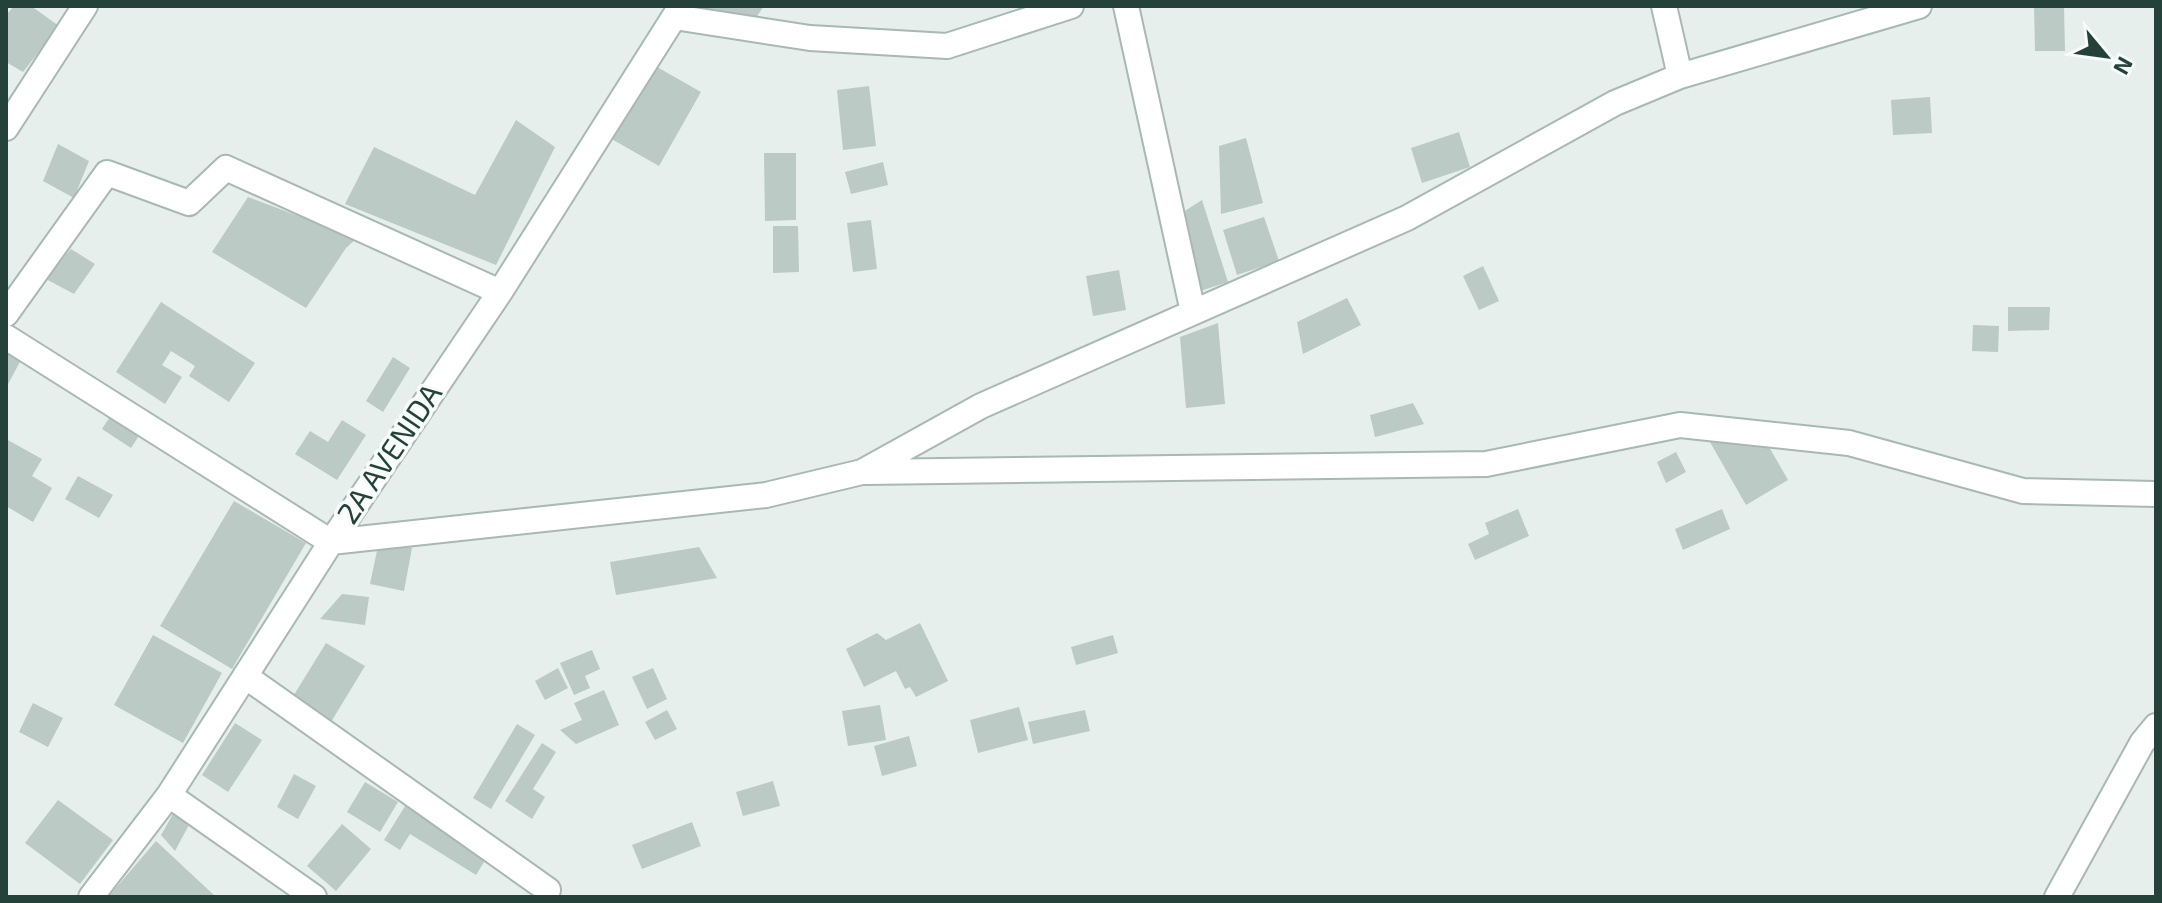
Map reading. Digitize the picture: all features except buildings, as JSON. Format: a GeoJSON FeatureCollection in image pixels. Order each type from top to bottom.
{"type":"FeatureCollection","features":[{"type":"Feature","properties":{"kind":"street"},"geometry":{"type":"LineString","coordinates":[[6,128],[85,6]]}},
{"type":"Feature","properties":{"kind":"street"},"geometry":{"type":"LineString","coordinates":[[677,11],[810,38],[947,46],[1071,6]]}},
{"type":"Feature","properties":{"kind":"street"},"geometry":{"type":"LineString","coordinates":[[1126,6],[1193,312]]}},
{"type":"Feature","properties":{"kind":"street"},"geometry":{"type":"LineString","coordinates":[[1664,6],[1680,76]]}},
{"type":"Feature","properties":{"kind":"street"},"geometry":{"type":"LineString","coordinates":[[862,472],[981,406],[1407,218],[1615,103],[1680,76],[1919,6]]}},
{"type":"Feature","properties":{"kind":"street","name":"2A AVENIDA"},"geometry":{"type":"LineString","coordinates":[[91,897],[169,795],[331,542],[500,292],[677,11]]}},
{"type":"Feature","properties":{"kind":"street"},"geometry":{"type":"LineString","coordinates":[[6,314],[107,173],[189,203],[226,168],[500,292]]}},
{"type":"Feature","properties":{"kind":"street"},"geometry":{"type":"LineString","coordinates":[[6,337],[331,542],[766,495],[862,472],[1486,464],[1680,425],[1849,443],[2023,491],[2156,494]]}},
{"type":"Feature","properties":{"kind":"street"},"geometry":{"type":"LineString","coordinates":[[245,676],[548,890]]}},
{"type":"Feature","properties":{"kind":"street"},"geometry":{"type":"LineString","coordinates":[[2057,897],[2142,743],[2156,726]]}},
{"type":"Feature","properties":{"kind":"street"},"geometry":{"type":"LineString","coordinates":[[169,795],[314,897]]}}]}
